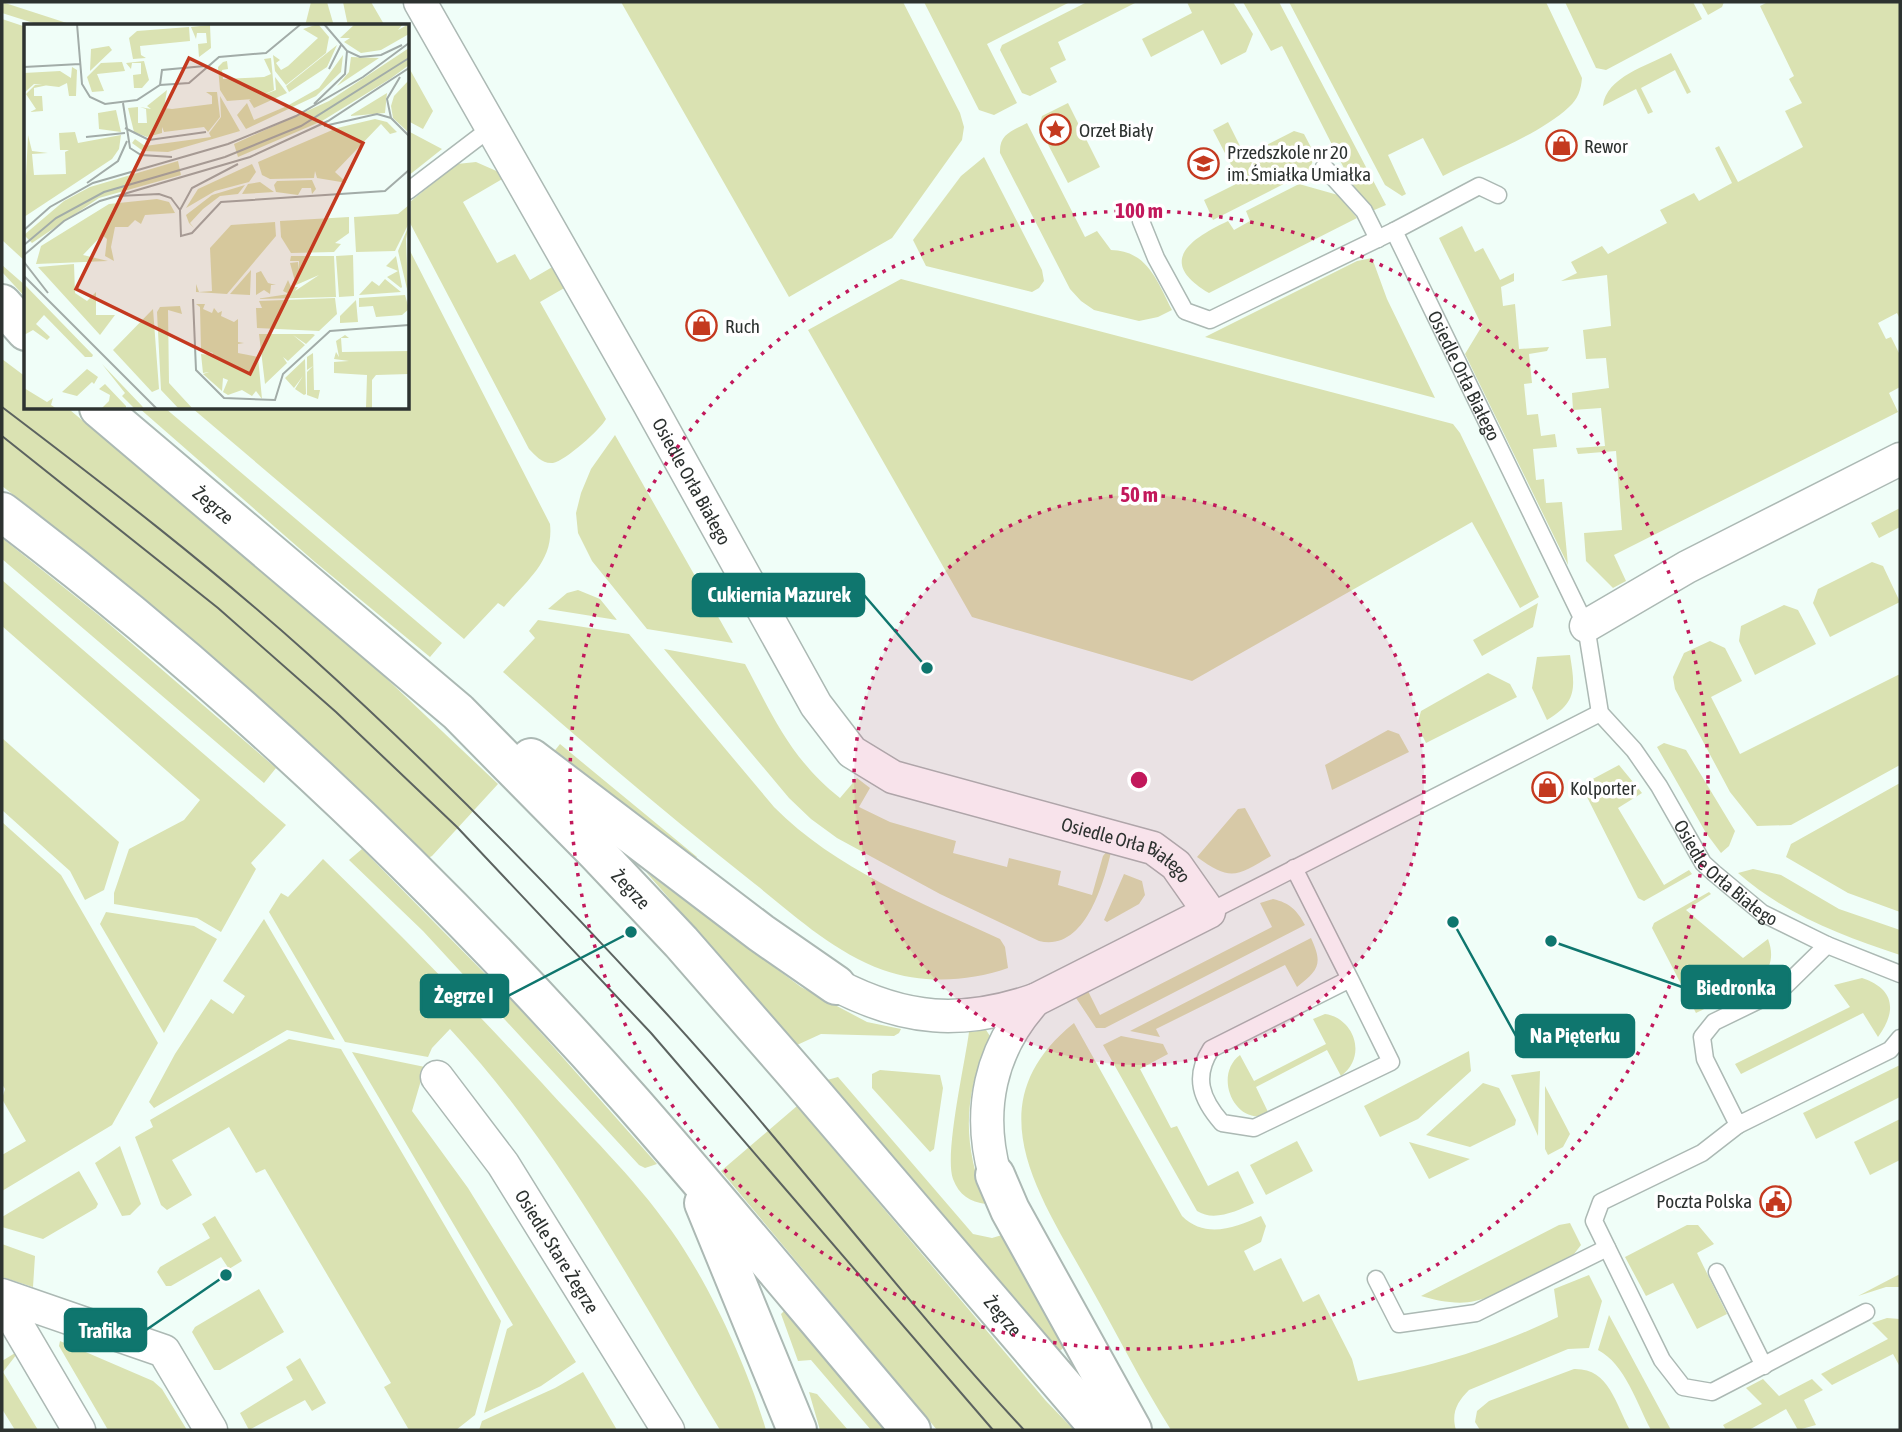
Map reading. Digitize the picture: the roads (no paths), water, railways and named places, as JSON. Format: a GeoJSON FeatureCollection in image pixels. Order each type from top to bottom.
{"type":"FeatureCollection","features":[{"type":"Feature","properties":{"kind":"street","name":"Osiedle Orła Białego"},"geometry":{"type":"LineString","coordinates":[[420,2],[816,705],[852,752],[893,777],[1153,848],[1176,865],[1209,912],[1035,1000],[1016,1023],[991,1077],[985,1118],[995,1175]]}},
{"type":"Feature","properties":{"kind":"street"},"geometry":{"type":"LineString","coordinates":[[2,304],[24,329]]}},
{"type":"Feature","properties":{"kind":"street"},"geometry":{"type":"LineString","coordinates":[[2,334],[24,351]]}},
{"type":"Feature","properties":{"kind":"street","name":"Żegrze"},"geometry":{"type":"LineString","coordinates":[[101,410],[458,712],[681,942],[1101,1430]]}},
{"type":"Feature","properties":{"kind":"street"},"geometry":{"type":"LineString","coordinates":[[1586,626],[1687,567],[1900,459]]}},
{"type":"Feature","properties":{"kind":"street"},"geometry":{"type":"LineString","coordinates":[[2,512],[117,603],[343,803],[517,977],[690,1168],[911,1430]]}},
{"type":"Feature","properties":{"kind":"street"},"geometry":{"type":"LineString","coordinates":[[458,712],[515,746],[761,933],[836,985],[883,1006],[936,1017],[974,1016],[1035,1000]]}},
{"type":"Feature","properties":{"kind":"street","name":"Osiedle Stare Żegrze"},"geometry":{"type":"LineString","coordinates":[[436,1077],[503,1164],[668,1430]]}},
{"type":"Feature","properties":{"kind":"street"},"geometry":{"type":"LineString","coordinates":[[690,1168],[797,1430]]}},
{"type":"Feature","properties":{"kind":"street"},"geometry":{"type":"LineString","coordinates":[[995,1175],[1010,1210],[1132,1430]]}},
{"type":"Feature","properties":{"kind":"street"},"geometry":{"type":"LineString","coordinates":[[2,1297],[79,1430]]}},
{"type":"Feature","properties":{"kind":"street"},"geometry":{"type":"LineString","coordinates":[[2,1297],[164,1351],[211,1430]]}},
{"type":"Feature","properties":{"kind":"lane"},"geometry":{"type":"LineString","coordinates":[[410,189],[492,127]]}},
{"type":"Feature","properties":{"kind":"lane"},"geometry":{"type":"LineString","coordinates":[[1324,167],[1364,211],[1378,239]]}},
{"type":"Feature","properties":{"kind":"lane"},"geometry":{"type":"LineString","coordinates":[[1141,221],[1156,258],[1185,311],[1210,320],[1378,239],[1479,186],[1498,195]]}},
{"type":"Feature","properties":{"kind":"lane","name":"Osiedle Orła Białego"},"geometry":{"type":"LineString","coordinates":[[1394,231],[1586,626],[1601,713],[1634,750],[1659,786],[1703,863],[1762,913],[1826,945],[1900,974]]}},
{"type":"Feature","properties":{"kind":"lane","name":"Osiedle Orła Białego"},"geometry":{"type":"LineString","coordinates":[[1209,912],[1601,713]]}},
{"type":"Feature","properties":{"kind":"lane"},"geometry":{"type":"LineString","coordinates":[[1294,868],[1350,979],[1391,1062],[1254,1128],[1222,1123],[1209,1108],[1199,1082],[1202,1064],[1211,1049],[1350,979]]}},
{"type":"Feature","properties":{"kind":"lane"},"geometry":{"type":"LineString","coordinates":[[1738,1125],[1705,1059],[1702,1037],[1714,1022],[1782,989],[1826,945]]}},
{"type":"Feature","properties":{"kind":"lane"},"geometry":{"type":"LineString","coordinates":[[1867,1312],[1712,1392],[1683,1387],[1662,1360],[1594,1221],[1601,1202],[1702,1153],[1738,1125],[1890,1050],[1900,1038]]}},
{"type":"Feature","properties":{"kind":"lane"},"geometry":{"type":"LineString","coordinates":[[1376,1279],[1399,1324],[1476,1313],[1607,1248]]}},
{"type":"Feature","properties":{"kind":"lane"},"geometry":{"type":"LineString","coordinates":[[1717,1272],[1764,1366]]}},
{"type":"Feature","properties":{"kind":"tram line"},"geometry":{"type":"LineString","coordinates":[[2,407],[157,527],[271,621],[353,695],[485,822],[612,954],[701,1052],[930,1324],[1024,1430]]}},
{"type":"Feature","properties":{"kind":"tram line"},"geometry":{"type":"LineString","coordinates":[[2,436],[218,608],[336,712],[457,827],[651,1033],[993,1430]]}},
{"type":"Feature","properties":{"kind":"place","name":"Orzeł Biały"},"geometry":{"type":"Point","coordinates":[1056,130]}},
{"type":"Feature","properties":{"kind":"place","name":"Rewor"},"geometry":{"type":"Point","coordinates":[1561,146]}},
{"type":"Feature","properties":{"kind":"place","name":"Przedszkole nr 20 im. Śmiałka Umiałka"},"geometry":{"type":"Point","coordinates":[1204,163]}},
{"type":"Feature","properties":{"kind":"place","name":"Ruch"},"geometry":{"type":"Point","coordinates":[702,326]}},
{"type":"Feature","properties":{"kind":"place","name":"Cukiernia Mazurek"},"geometry":{"type":"Point","coordinates":[927,668]}},
{"type":"Feature","properties":{"kind":"place","name":"Kolporter"},"geometry":{"type":"Point","coordinates":[1547,788]}},
{"type":"Feature","properties":{"kind":"place","name":"Na Pięterku"},"geometry":{"type":"Point","coordinates":[1453,922]}},
{"type":"Feature","properties":{"kind":"place","name":"Żegrze I"},"geometry":{"type":"Point","coordinates":[631,932]}},
{"type":"Feature","properties":{"kind":"place","name":"Biedronka"},"geometry":{"type":"Point","coordinates":[1551,941]}},
{"type":"Feature","properties":{"kind":"place","name":"Poczta Polska"},"geometry":{"type":"Point","coordinates":[1775,1201]}},
{"type":"Feature","properties":{"kind":"place","name":"Trafika"},"geometry":{"type":"Point","coordinates":[226,1275]}}]}
